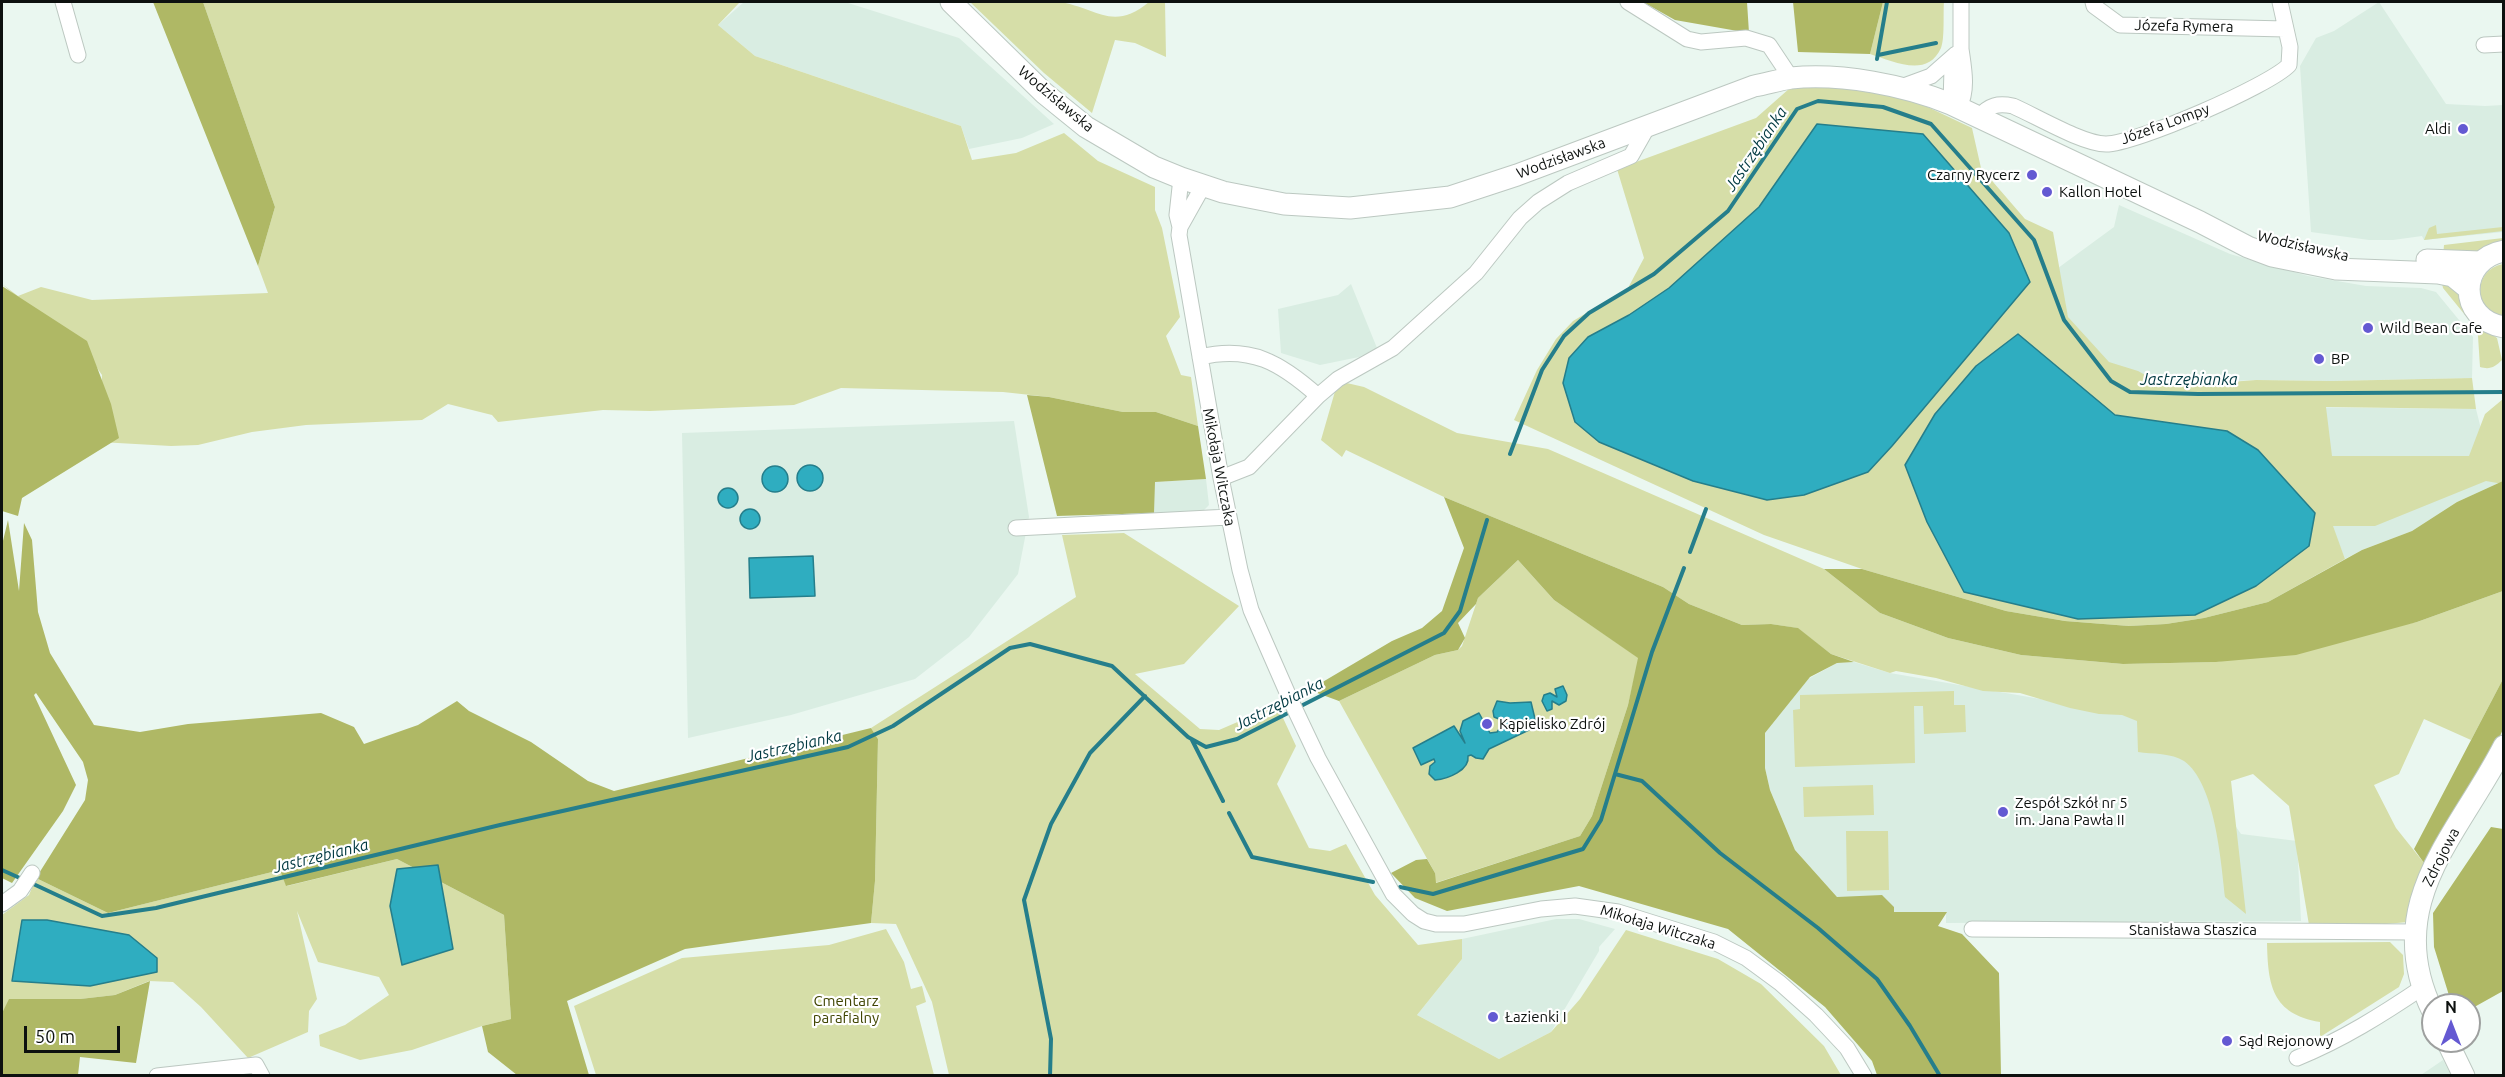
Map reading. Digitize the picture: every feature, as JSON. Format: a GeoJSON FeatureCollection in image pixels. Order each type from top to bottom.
{"type":"FeatureCollection","features":[{"type":"Feature","properties":{"kind":"main road","name":"Wodzisławska"},"geometry":{"type":"LineString","coordinates":[[951,2],[1044,93],[1086,127],[1154,167],[1203,186],[1256,200],[1350,208],[1450,197],[1517,175],[1754,86],[1791,78],[1855,79],[1925,93],[2200,222],[2248,247],[2272,256],[2336,268],[2438,273],[2453,276],[2469,289]]}},
{"type":"Feature","properties":{"kind":"main road","name":"Wodzisławska"},"geometry":{"type":"LineString","coordinates":[[2200,222],[2239,230],[2315,252],[2354,258],[2480,262]]}},
{"type":"Feature","properties":{"kind":"main road"},"geometry":{"type":"LineString","coordinates":[[2503,329],[2481,317],[2470,299],[2469,289],[2470,279],[2480,262],[2487,256],[2504,251]]}},
{"type":"Feature","properties":{"kind":"main road","name":"Zdrojowa"},"geometry":{"type":"LineString","coordinates":[[2425,993],[2418,973],[2414,932],[2426,882],[2502,750]]}},
{"type":"Feature","properties":{"kind":"main road"},"geometry":{"type":"LineString","coordinates":[[2453,1053],[2464,1076]]}},
{"type":"Feature","properties":{"kind":"street"},"geometry":{"type":"LineString","coordinates":[[63,2],[78,55]]}},
{"type":"Feature","properties":{"kind":"street"},"geometry":{"type":"LineString","coordinates":[[1628,2],[1687,39],[1701,42],[1746,38],[1769,45],[1791,78]]}},
{"type":"Feature","properties":{"kind":"street"},"geometry":{"type":"LineString","coordinates":[[1955,106],[1952,68],[1960,49],[1961,2]]}},
{"type":"Feature","properties":{"kind":"street","name":"Józefa Rymera"},"geometry":{"type":"LineString","coordinates":[[2093,2],[2100,12],[2120,25],[2285,29]]}},
{"type":"Feature","properties":{"kind":"street","name":"Józefa Lompy"},"geometry":{"type":"LineString","coordinates":[[1979,117],[1987,108],[2001,104],[2013,105],[2088,140],[2105,144],[2125,141],[2223,102],[2281,73],[2289,64],[2290,47],[2280,2]]}},
{"type":"Feature","properties":{"kind":"street"},"geometry":{"type":"LineString","coordinates":[[2484,45],[2504,44]]}},
{"type":"Feature","properties":{"kind":"street"},"geometry":{"type":"LineString","coordinates":[[1901,87],[1931,76],[1960,49]]}},
{"type":"Feature","properties":{"kind":"street"},"geometry":{"type":"LineString","coordinates":[[1221,478],[1249,467],[1318,396],[1338,379],[1393,348],[1476,273],[1520,218],[1538,202],[1568,183],[1630,156],[1648,126]]}},
{"type":"Feature","properties":{"kind":"street","name":"Mikołaja Witczaka"},"geometry":{"type":"LineString","coordinates":[[1181,178],[1177,215],[1179,235],[1221,478],[1251,610],[1300,721],[1385,882],[1403,905],[1418,917],[1436,924],[1449,925],[1560,907],[1596,908],[1618,912],[1714,942],[1746,958],[1780,983],[1816,1015],[1847,1048],[1864,1076]]}},
{"type":"Feature","properties":{"kind":"street"},"geometry":{"type":"LineString","coordinates":[[1180,227],[1203,186]]}},
{"type":"Feature","properties":{"kind":"street"},"geometry":{"type":"LineString","coordinates":[[1200,357],[1240,353],[1268,359],[1281,366],[1318,396]]}},
{"type":"Feature","properties":{"kind":"street"},"geometry":{"type":"LineString","coordinates":[[1016,528],[1229,517]]}},
{"type":"Feature","properties":{"kind":"street"},"geometry":{"type":"LineString","coordinates":[[2,904],[20,891],[32,873]]}},
{"type":"Feature","properties":{"kind":"street","name":"Stanisława Staszica"},"geometry":{"type":"LineString","coordinates":[[1972,929],[2414,932]]}},
{"type":"Feature","properties":{"kind":"street"},"geometry":{"type":"LineString","coordinates":[[2297,1058],[2320,1049],[2368,1023],[2423,987]]}},
{"type":"Feature","properties":{"kind":"street"},"geometry":{"type":"LineString","coordinates":[[157,1076],[256,1065],[262,1076]]}},
{"type":"Feature","properties":{"kind":"shaded area"},"geometry":{"type":"Polygon","coordinates":[[[744,2],[845,2],[959,38],[1054,124],[1022,138],[969,149],[961,126],[755,56],[718,25],[744,2]]]}},
{"type":"Feature","properties":{"kind":"shaded area"},"geometry":{"type":"Polygon","coordinates":[[[2379,2],[2446,104],[2503,105],[2503,232],[2424,240],[2422,236],[2393,240],[2369,240],[2311,232],[2300,66],[2316,38],[2334,31],[2379,2]]]}},
{"type":"Feature","properties":{"kind":"shaded area"},"geometry":{"type":"Polygon","coordinates":[[[2119,205],[2230,254],[2308,276],[2366,286],[2421,288],[2436,292],[2473,337],[2472,378],[2180,383],[2139,382],[2125,378],[2072,330],[2054,271],[2114,227],[2119,205]]]}},
{"type":"Feature","properties":{"kind":"shaded area"},"geometry":{"type":"Polygon","coordinates":[[[1351,284],[1377,348],[1359,357],[1320,365],[1281,353],[1278,309],[1338,295],[1351,284]]]}},
{"type":"Feature","properties":{"kind":"shaded area"},"geometry":{"type":"Polygon","coordinates":[[[2284,407],[2476,409],[2482,433],[2503,481],[2457,502],[2412,531],[2345,559],[2284,407]]]}},
{"type":"Feature","properties":{"kind":"shaded area"},"geometry":{"type":"Polygon","coordinates":[[[1014,421],[1029,517],[1018,574],[969,637],[915,679],[791,715],[688,738],[682,433],[1014,421]]]}},
{"type":"Feature","properties":{"kind":"shaded area"},"geometry":{"type":"Polygon","coordinates":[[[1206,479],[1209,505],[1203,511],[1154,513],[1154,482],[1206,479]]]}},
{"type":"Feature","properties":{"kind":"shaded area","name":"Zespół Szkół nr 5 im. Jana Pawła II"},"geometry":{"type":"Polygon","coordinates":[[[1854,662],[1890,673],[2162,720],[2241,834],[2297,841],[2301,921],[1946,923],[1946,912],[1894,912],[1837,897],[1795,850],[1770,790],[1765,768],[1765,733],[1808,679],[1837,663],[1854,662]]]}},
{"type":"Feature","properties":{"kind":"shaded area"},"geometry":{"type":"Polygon","coordinates":[[[1556,919],[1579,919],[1615,929],[1599,947],[1599,951],[1551,1032],[1499,1059],[1417,1015],[1462,959],[1462,939],[1556,919]]]}},
{"type":"Feature","properties":{"kind":"shaded area"},"geometry":{"type":"Polygon","coordinates":[[[2443,1060],[2451,1075],[2421,1075],[2443,1060]]]}},
{"type":"Feature","properties":{"kind":"green space"},"geometry":{"type":"Polygon","coordinates":[[[153,2],[203,2],[275,207],[258,266],[153,2]]]}},
{"type":"Feature","properties":{"kind":"green space"},"geometry":{"type":"Polygon","coordinates":[[[203,2],[740,2],[718,25],[755,56],[961,126],[972,160],[1016,153],[1064,133],[1098,161],[1155,187],[1155,210],[1162,228],[1180,317],[1166,336],[1181,375],[1191,377],[1198,426],[1156,412],[1123,412],[1049,397],[1003,392],[841,388],[794,405],[650,411],[603,410],[498,422],[492,415],[448,404],[422,420],[306,425],[252,432],[198,445],[171,446],[100,442],[102,375],[84,349],[38,316],[2,284],[18,296],[41,287],[92,300],[268,293],[258,266],[275,207],[203,2]]]}},
{"type":"Feature","properties":{"kind":"green space"},"geometry":{"type":"Polygon","coordinates":[[[970,2],[1058,2],[1114,17],[1136,11],[1149,2],[1165,2],[1166,57],[1135,43],[1115,40],[1092,113],[1044,73],[970,2]]]}},
{"type":"Feature","properties":{"kind":"green space"},"geometry":{"type":"Polygon","coordinates":[[[1643,2],[1747,2],[1749,33],[1675,20],[1643,2]]]}},
{"type":"Feature","properties":{"kind":"green space"},"geometry":{"type":"Polygon","coordinates":[[[1793,2],[1883,2],[1870,54],[1798,52],[1793,2]]]}},
{"type":"Feature","properties":{"kind":"green space"},"geometry":{"type":"Polygon","coordinates":[[[1883,2],[1944,2],[1942,44],[1935,57],[1927,63],[1909,65],[1870,54],[1883,2]]]}},
{"type":"Feature","properties":{"kind":"green space"},"geometry":{"type":"Polygon","coordinates":[[[1843,85],[1915,101],[1972,128],[1981,168],[2025,219],[2053,232],[2068,317],[2109,362],[2138,371],[2158,382],[2472,378],[2476,409],[2326,407],[2332,456],[2469,456],[2485,414],[2503,399],[2503,484],[2486,481],[2375,526],[2333,526],[2345,559],[2268,602],[2204,618],[2166,624],[2129,626],[2065,621],[2006,611],[1862,569],[1764,535],[1514,420],[1537,370],[1556,339],[1573,321],[1628,288],[1644,258],[1617,169],[1756,118],[1790,88],[1843,85]]]}},
{"type":"Feature","properties":{"kind":"green space"},"geometry":{"type":"Polygon","coordinates":[[[2436,225],[2437,234],[2503,227],[2503,231],[2424,240],[2429,228],[2436,225]]]}},
{"type":"Feature","properties":{"kind":"green space"},"geometry":{"type":"Polygon","coordinates":[[[2503,238],[2503,247],[2443,257],[2444,245],[2503,238]]]}},
{"type":"Feature","properties":{"kind":"green space"},"geometry":{"type":"Polygon","coordinates":[[[2503,264],[2503,317],[2486,307],[2480,290],[2481,282],[2486,274],[2503,264]]]}},
{"type":"Feature","properties":{"kind":"green space"},"geometry":{"type":"Polygon","coordinates":[[[2450,280],[2487,331],[2497,338],[2502,360],[2495,366],[2480,367],[2478,336],[2474,326],[2443,288],[2442,283],[2450,280]]]}},
{"type":"Feature","properties":{"kind":"green space"},"geometry":{"type":"Polygon","coordinates":[[[2,286],[87,341],[111,404],[119,438],[22,498],[18,516],[2,511],[2,286]]]}},
{"type":"Feature","properties":{"kind":"green space"},"geometry":{"type":"Polygon","coordinates":[[[1338,381],[1364,387],[1457,433],[1548,449],[1824,569],[1880,613],[1948,638],[2021,655],[2123,664],[2216,662],[2417,622],[2503,591],[2503,679],[2471,740],[2424,719],[2399,774],[2374,785],[2396,828],[2424,863],[2408,922],[2310,931],[2289,806],[2253,774],[2231,781],[2246,914],[2225,897],[2215,824],[2203,786],[2194,772],[2179,758],[2138,752],[2137,721],[2122,715],[2099,714],[2070,708],[2020,693],[1983,691],[1936,678],[1896,671],[1890,673],[1831,654],[1797,628],[1771,624],[1742,625],[1689,604],[1663,587],[1444,497],[1346,450],[1342,457],[1321,440],[1338,381]]]}},
{"type":"Feature","properties":{"kind":"green space"},"geometry":{"type":"Polygon","coordinates":[[[1027,395],[1049,397],[1123,412],[1156,412],[1198,426],[1206,479],[1155,482],[1154,513],[1057,516],[1027,395]]]}},
{"type":"Feature","properties":{"kind":"green space"},"geometry":{"type":"Polygon","coordinates":[[[2503,481],[2503,591],[2417,622],[2296,655],[2216,662],[2123,664],[2021,655],[1948,638],[1880,613],[1824,569],[1862,569],[2006,611],[2065,621],[2129,626],[2166,624],[2204,618],[2268,602],[2362,550],[2412,531],[2457,502],[2503,481]]]}},
{"type":"Feature","properties":{"kind":"green space"},"geometry":{"type":"Polygon","coordinates":[[[1444,497],[1663,587],[1689,604],[1742,625],[1771,624],[1798,628],[1831,654],[1854,662],[1837,663],[1810,677],[1765,733],[1765,768],[1770,790],[1795,850],[1837,897],[1882,895],[1894,907],[1894,912],[1947,912],[1938,926],[1962,934],[1999,973],[2001,1075],[1877,1075],[1872,1061],[1825,1007],[1728,929],[1579,886],[1447,911],[1415,898],[1391,873],[1416,860],[1427,859],[1435,873],[1436,883],[1580,836],[1592,816],[1628,705],[1638,658],[1554,600],[1518,560],[1478,598],[1476,604],[1458,623],[1465,638],[1458,650],[1435,655],[1339,701],[1309,690],[1392,641],[1422,628],[1442,611],[1464,548],[1444,497]]]}},
{"type":"Feature","properties":{"kind":"green space"},"geometry":{"type":"Polygon","coordinates":[[[8,520],[19,591],[24,523],[32,540],[38,612],[50,653],[94,725],[140,732],[188,724],[321,713],[354,727],[364,744],[418,725],[457,701],[469,711],[531,742],[588,781],[614,791],[871,728],[878,739],[875,881],[871,923],[685,949],[567,1001],[589,1075],[517,1075],[488,1052],[482,1026],[511,1019],[504,915],[397,859],[286,886],[280,870],[108,913],[36,878],[85,800],[88,780],[83,762],[36,693],[34,695],[76,785],[63,811],[12,883],[2,878],[2,545],[8,520]]]}},
{"type":"Feature","properties":{"kind":"green space"},"geometry":{"type":"Polygon","coordinates":[[[1124,533],[1239,606],[1184,664],[1135,674],[1200,729],[1219,730],[1277,705],[1296,746],[1277,784],[1309,848],[1330,851],[1346,844],[1375,895],[1418,945],[1462,939],[1462,959],[1417,1015],[1499,1059],[1551,1032],[1580,999],[1626,930],[1718,959],[1761,984],[1824,1046],[1841,1075],[949,1075],[932,1002],[896,924],[871,923],[875,881],[878,739],[871,728],[1076,597],[1062,535],[1124,533]]]}},
{"type":"Feature","properties":{"kind":"green space","name":"Kąpielisko Zdrój"},"geometry":{"type":"Polygon","coordinates":[[[1518,560],[1554,600],[1639,658],[1628,705],[1592,816],[1580,836],[1435,883],[1435,873],[1339,701],[1435,655],[1458,650],[1462,646],[1478,598],[1518,560]]]}},
{"type":"Feature","properties":{"kind":"green space"},"geometry":{"type":"Polygon","coordinates":[[[2503,679],[2503,729],[2493,753],[2424,863],[2414,849],[2503,679]]]}},
{"type":"Feature","properties":{"kind":"green space"},"geometry":{"type":"Polygon","coordinates":[[[1954,691],[1954,705],[1965,705],[1966,732],[1924,734],[1923,706],[1914,706],[1915,763],[1795,767],[1793,710],[1800,709],[1800,695],[1954,691]]]}},
{"type":"Feature","properties":{"kind":"green space"},"geometry":{"type":"Polygon","coordinates":[[[1873,785],[1874,815],[1804,817],[1803,787],[1873,785]]]}},
{"type":"Feature","properties":{"kind":"green space"},"geometry":{"type":"Polygon","coordinates":[[[2491,827],[2503,829],[2503,991],[2481,1003],[2481,993],[2448,993],[2434,947],[2433,913],[2491,827]]]}},
{"type":"Feature","properties":{"kind":"green space"},"geometry":{"type":"Polygon","coordinates":[[[1846,831],[1888,831],[1889,890],[1847,891],[1846,831]]]}},
{"type":"Feature","properties":{"kind":"green space"},"geometry":{"type":"Polygon","coordinates":[[[397,859],[504,915],[511,1019],[482,1026],[412,1050],[360,1060],[320,1046],[319,1035],[345,1025],[389,995],[379,977],[318,962],[297,911],[317,999],[309,1011],[308,1032],[248,1058],[201,1007],[173,982],[149,981],[115,995],[80,999],[10,999],[2,1013],[2,915],[29,895],[36,878],[108,913],[280,870],[287,886],[397,859]]]}},
{"type":"Feature","properties":{"kind":"green space","name":"Cmentarz parafialny"},"geometry":{"type":"Polygon","coordinates":[[[886,929],[904,962],[911,989],[922,986],[926,1002],[916,1006],[934,1075],[596,1075],[574,1006],[682,958],[829,945],[886,929]]]}},
{"type":"Feature","properties":{"kind":"green space"},"geometry":{"type":"Polygon","coordinates":[[[2390,942],[2403,955],[2404,974],[2399,987],[2320,1037],[2320,1022],[2292,1012],[2282,1005],[2276,995],[2269,972],[2267,943],[2390,942]]]}},
{"type":"Feature","properties":{"kind":"green space"},"geometry":{"type":"Polygon","coordinates":[[[150,981],[136,1063],[80,1057],[78,1075],[2,1075],[2,1013],[9,999],[80,999],[115,995],[150,981]]]}},
{"type":"Feature","properties":{"kind":"water"},"geometry":{"type":"Polygon","coordinates":[[[1817,124],[1923,134],[2009,233],[2030,282],[1868,472],[1804,495],[1767,500],[1693,481],[1599,442],[1575,422],[1563,383],[1569,358],[1588,337],[1629,315],[1669,288],[1759,207],[1817,124]]]}},
{"type":"Feature","properties":{"kind":"water"},"geometry":{"type":"Polygon","coordinates":[[[2018,334],[2115,415],[2227,431],[2258,450],[2315,513],[2309,546],[2256,586],[2195,615],[2078,619],[1964,592],[1927,522],[1905,465],[1935,414],[1976,366],[2018,334]]]}},
{"type":"Feature","properties":{"kind":"water"},"geometry":{"type":"Polygon","coordinates":[[[810,465],[820,468],[823,478],[820,488],[810,491],[800,488],[797,478],[800,468],[810,465]]]}},
{"type":"Feature","properties":{"kind":"water"},"geometry":{"type":"Polygon","coordinates":[[[775,466],[785,469],[788,479],[785,489],[775,492],[765,489],[762,479],[765,469],[775,466]]]}},
{"type":"Feature","properties":{"kind":"water"},"geometry":{"type":"Polygon","coordinates":[[[728,488],[735,491],[738,498],[735,505],[728,508],[721,505],[718,498],[721,491],[728,488]]]}},
{"type":"Feature","properties":{"kind":"water"},"geometry":{"type":"Polygon","coordinates":[[[750,509],[757,512],[760,519],[757,526],[750,529],[743,526],[740,519],[743,512],[750,509]]]}},
{"type":"Feature","properties":{"kind":"water"},"geometry":{"type":"Polygon","coordinates":[[[813,556],[815,596],[750,598],[749,558],[813,556]]]}},
{"type":"Feature","properties":{"kind":"water"},"geometry":{"type":"Polygon","coordinates":[[[1563,686],[1567,695],[1566,701],[1559,705],[1552,701],[1552,709],[1547,711],[1542,701],[1544,695],[1550,693],[1557,697],[1555,689],[1563,686]]]}},
{"type":"Feature","properties":{"kind":"water"},"geometry":{"type":"Polygon","coordinates":[[[1497,701],[1531,702],[1536,723],[1531,729],[1489,749],[1483,759],[1468,756],[1466,766],[1462,769],[1452,776],[1435,780],[1429,774],[1430,766],[1435,762],[1434,759],[1421,765],[1413,748],[1454,726],[1465,743],[1460,731],[1463,721],[1479,713],[1490,733],[1497,732],[1502,725],[1499,719],[1494,717],[1493,711],[1497,701]]]}},
{"type":"Feature","properties":{"kind":"water"},"geometry":{"type":"Polygon","coordinates":[[[438,865],[453,949],[402,965],[390,906],[397,869],[438,865]]]}},
{"type":"Feature","properties":{"kind":"water"},"geometry":{"type":"Polygon","coordinates":[[[22,920],[47,920],[129,935],[157,958],[157,972],[90,986],[12,981],[22,920]]]}},
{"type":"Feature","properties":{"kind":"waterway"},"geometry":{"type":"LineString","coordinates":[[1877,59],[1887,2]]}},
{"type":"Feature","properties":{"kind":"waterway"},"geometry":{"type":"LineString","coordinates":[[1878,55],[1936,43]]}},
{"type":"Feature","properties":{"kind":"waterway","name":"Jastrzębianka"},"geometry":{"type":"LineString","coordinates":[[1510,454],[1542,370],[1564,336],[1589,313],[1654,274],[1728,211],[1797,109],[1818,101],[1883,107],[1931,124],[2034,240],[2064,320],[2111,381],[2130,392],[2198,394],[2504,392]]}},
{"type":"Feature","properties":{"kind":"waterway"},"geometry":{"type":"LineString","coordinates":[[1690,552],[1706,509]]}},
{"type":"Feature","properties":{"kind":"waterway","name":"Jastrzębianka"},"geometry":{"type":"LineString","coordinates":[[1297,708],[1444,633],[1460,611],[1487,520]]}},
{"type":"Feature","properties":{"kind":"waterway"},"geometry":{"type":"LineString","coordinates":[[1400,887],[1433,894],[1583,849],[1601,820],[1652,652],[1684,568]]}},
{"type":"Feature","properties":{"kind":"waterway","name":"Jastrzębianka"},"geometry":{"type":"LineString","coordinates":[[29,882],[102,916],[156,908],[500,825],[848,747],[893,726],[1010,648],[1030,644],[1112,666],[1188,737],[1206,747],[1237,739],[1290,712]]}},
{"type":"Feature","properties":{"kind":"waterway"},"geometry":{"type":"LineString","coordinates":[[1050,1076],[1051,1039],[1024,900],[1051,824],[1090,753],[1145,696]]}},
{"type":"Feature","properties":{"kind":"waterway"},"geometry":{"type":"LineString","coordinates":[[1192,740],[1223,801]]}},
{"type":"Feature","properties":{"kind":"waterway"},"geometry":{"type":"LineString","coordinates":[[1615,774],[1642,781],[1720,853],[1818,928],[1877,979],[1910,1026],[1940,1076]]}},
{"type":"Feature","properties":{"kind":"waterway"},"geometry":{"type":"LineString","coordinates":[[1229,813],[1252,857],[1373,882]]}},
{"type":"Feature","properties":{"kind":"waterway","name":"Jastrzębianka"},"geometry":{"type":"LineString","coordinates":[[2,870],[22,879]]}},
{"type":"Feature","properties":{"kind":"place","name":"Aldi"},"geometry":{"type":"Point","coordinates":[2463,129]}},
{"type":"Feature","properties":{"kind":"place","name":"Czarny Rycerz"},"geometry":{"type":"Point","coordinates":[2032,175]}},
{"type":"Feature","properties":{"kind":"place","name":"Kallon Hotel"},"geometry":{"type":"Point","coordinates":[2047,192]}},
{"type":"Feature","properties":{"kind":"place","name":"Wild Bean Cafe"},"geometry":{"type":"Point","coordinates":[2368,328]}},
{"type":"Feature","properties":{"kind":"place","name":"BP"},"geometry":{"type":"Point","coordinates":[2319,359]}},
{"type":"Feature","properties":{"kind":"place","name":"Kąpielisko Zdrój"},"geometry":{"type":"Point","coordinates":[1487,724]}},
{"type":"Feature","properties":{"kind":"place","name":"Zespół Szkół nr 5 im. Jana Pawła II"},"geometry":{"type":"Point","coordinates":[2003,812]}},
{"type":"Feature","properties":{"kind":"place","name":"Łazienki I"},"geometry":{"type":"Point","coordinates":[1493,1017]}},
{"type":"Feature","properties":{"kind":"place","name":"Sąd Rejonowy"},"geometry":{"type":"Point","coordinates":[2227,1041]}}]}
